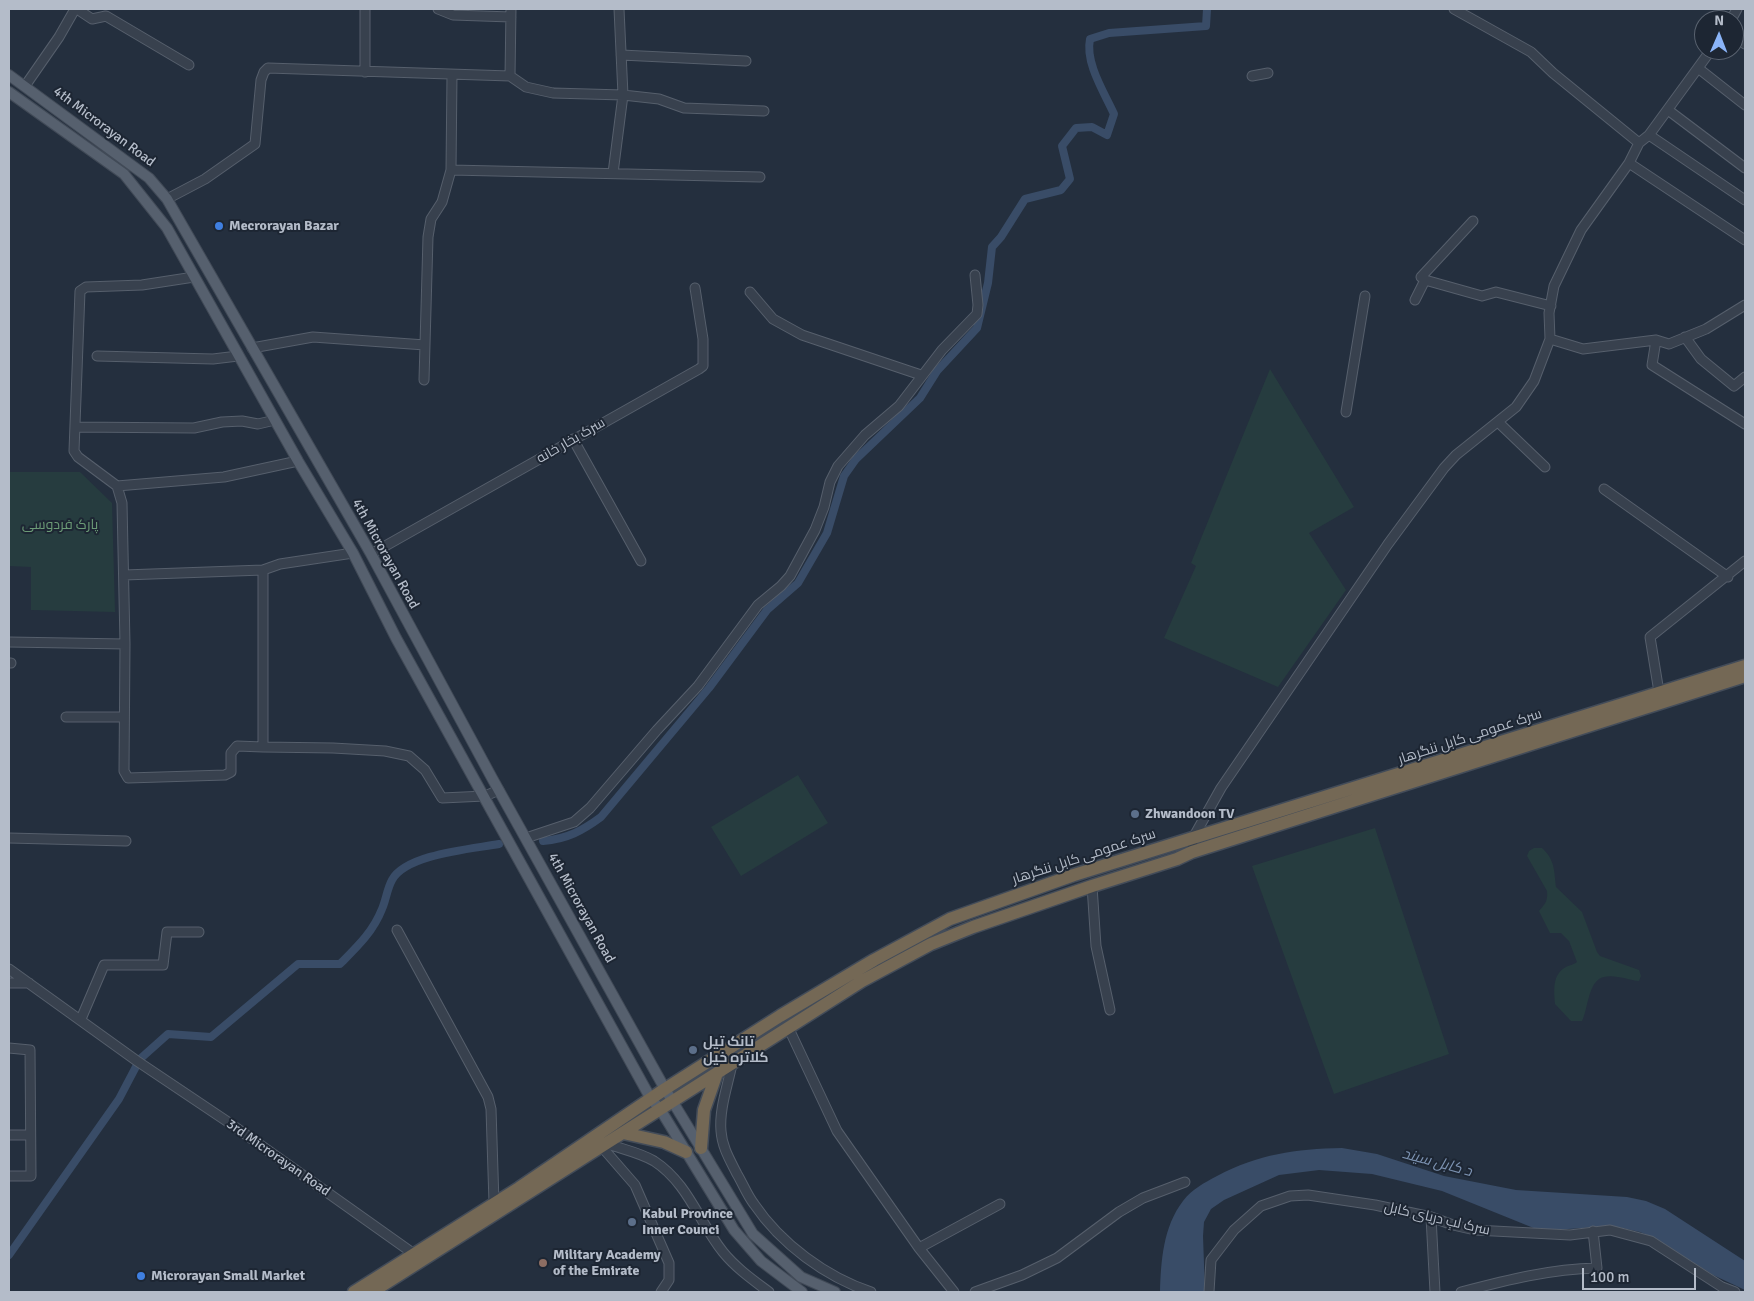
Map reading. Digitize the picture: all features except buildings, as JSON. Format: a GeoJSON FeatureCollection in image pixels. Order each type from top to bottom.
{"type":"FeatureCollection","features":[{"type":"Feature","properties":{"kind":"highway","name":"سرک عمومی کابل ننگرهار"},"geometry":{"type":"LineString","coordinates":[[354,1292],[494,1203],[665,1089],[874,960],[950,919],[1003,899],[1194,838],[1745,666]]}},
{"type":"Feature","properties":{"kind":"highway","name":"سرک عمومی کابل ننگرهار"},"geometry":{"type":"LineString","coordinates":[[372,1292],[862,981],[932,944],[1092,886],[1177,859],[1192,852],[1745,676]]}},
{"type":"Feature","properties":{"kind":"highway"},"geometry":{"type":"LineString","coordinates":[[701,1148],[704,1110],[717,1074]]}},
{"type":"Feature","properties":{"kind":"highway"},"geometry":{"type":"LineString","coordinates":[[623,1133],[657,1140],[686,1152]]}},
{"type":"Feature","properties":{"kind":"main road","name":"4th Microrayan Road"},"geometry":{"type":"LineString","coordinates":[[9,75],[150,178],[167,199],[371,554],[665,1089],[753,1234],[802,1277],[835,1292]]}},
{"type":"Feature","properties":{"kind":"main road","name":"4th Microrayan Road"},"geometry":{"type":"LineString","coordinates":[[10,96],[84,144],[124,174],[139,190],[166,228],[298,461],[353,553],[396,638],[652,1099],[734,1230],[761,1261],[802,1292]]}},
{"type":"Feature","properties":{"kind":"main road"},"geometry":{"type":"LineString","coordinates":[[84,144],[90,133]]}},
{"type":"Feature","properties":{"kind":"main road"},"geometry":{"type":"LineString","coordinates":[[240,360],[254,352]]}},
{"type":"Feature","properties":{"kind":"street"},"geometry":{"type":"LineString","coordinates":[[25,86],[76,9],[92,19],[106,16],[188,65]]}},
{"type":"Feature","properties":{"kind":"street"},"geometry":{"type":"LineString","coordinates":[[365,72],[366,9]]}},
{"type":"Feature","properties":{"kind":"street"},"geometry":{"type":"LineString","coordinates":[[438,9],[453,15],[511,13],[510,76]]}},
{"type":"Feature","properties":{"kind":"street"},"geometry":{"type":"LineString","coordinates":[[613,173],[623,95],[619,9]]}},
{"type":"Feature","properties":{"kind":"street"},"geometry":{"type":"LineString","coordinates":[[1454,9],[1531,52],[1639,143]]}},
{"type":"Feature","properties":{"kind":"street"},"geometry":{"type":"LineString","coordinates":[[621,55],[746,61]]}},
{"type":"Feature","properties":{"kind":"street"},"geometry":{"type":"LineString","coordinates":[[1192,852],[1194,838],[1221,788],[1388,544],[1444,468],[1456,455],[1516,407],[1534,381],[1550,339],[1554,286],[1581,230],[1630,163],[1639,143],[1649,135],[1704,60]]}},
{"type":"Feature","properties":{"kind":"street"},"geometry":{"type":"LineString","coordinates":[[167,199],[205,179],[255,144],[261,80],[268,68],[510,76],[526,87],[553,93],[623,95],[659,99],[684,108],[764,111]]}},
{"type":"Feature","properties":{"kind":"street"},"geometry":{"type":"LineString","coordinates":[[1698,68],[1745,105]]}},
{"type":"Feature","properties":{"kind":"street"},"geometry":{"type":"LineString","coordinates":[[1252,76],[1268,73]]}},
{"type":"Feature","properties":{"kind":"street"},"geometry":{"type":"LineString","coordinates":[[424,380],[428,237],[431,219],[442,202],[451,170],[452,75]]}},
{"type":"Feature","properties":{"kind":"street"},"geometry":{"type":"LineString","coordinates":[[1668,110],[1745,168]]}},
{"type":"Feature","properties":{"kind":"street"},"geometry":{"type":"LineString","coordinates":[[1649,135],[1745,200]]}},
{"type":"Feature","properties":{"kind":"street"},"geometry":{"type":"LineString","coordinates":[[1630,163],[1745,240]]}},
{"type":"Feature","properties":{"kind":"street"},"geometry":{"type":"LineString","coordinates":[[451,170],[760,177]]}},
{"type":"Feature","properties":{"kind":"street"},"geometry":{"type":"LineString","coordinates":[[1473,221],[1421,277],[1425,280],[1482,296],[1496,292],[1551,306]]}},
{"type":"Feature","properties":{"kind":"street"},"geometry":{"type":"LineString","coordinates":[[526,838],[574,822],[612,783],[698,686],[758,605],[782,586],[790,576],[815,530],[824,507],[830,482],[838,466],[865,435],[890,416],[921,376],[977,314],[975,275]]}},
{"type":"Feature","properties":{"kind":"street"},"geometry":{"type":"LineString","coordinates":[[194,277],[142,285],[86,287],[80,291],[75,454],[118,486],[122,503],[125,644],[124,775],[128,778],[225,775],[231,772],[231,753],[237,746],[359,750],[409,756],[425,770],[442,798],[485,796],[499,790]]}},
{"type":"Feature","properties":{"kind":"street"},"geometry":{"type":"LineString","coordinates":[[1414,300],[1425,280]]}},
{"type":"Feature","properties":{"kind":"street","name":"سرک بخار خانه"},"geometry":{"type":"LineString","coordinates":[[371,554],[703,366],[703,339],[695,288]]}},
{"type":"Feature","properties":{"kind":"street"},"geometry":{"type":"LineString","coordinates":[[750,292],[773,320],[802,335],[921,376]]}},
{"type":"Feature","properties":{"kind":"street"},"geometry":{"type":"LineString","coordinates":[[1346,412],[1365,296]]}},
{"type":"Feature","properties":{"kind":"street"},"geometry":{"type":"LineString","coordinates":[[1550,339],[1583,348],[1656,340],[1669,344],[1706,330],[1745,305]]}},
{"type":"Feature","properties":{"kind":"street"},"geometry":{"type":"LineString","coordinates":[[254,352],[313,337],[425,346]]}},
{"type":"Feature","properties":{"kind":"street"},"geometry":{"type":"LineString","coordinates":[[1685,337],[1701,359],[1734,386],[1745,378]]}},
{"type":"Feature","properties":{"kind":"street"},"geometry":{"type":"LineString","coordinates":[[1656,340],[1652,365],[1745,424]]}},
{"type":"Feature","properties":{"kind":"street"},"geometry":{"type":"LineString","coordinates":[[97,356],[240,360]]}},
{"type":"Feature","properties":{"kind":"street"},"geometry":{"type":"LineString","coordinates":[[75,427],[194,428],[222,422],[242,421],[258,424],[275,420]]}},
{"type":"Feature","properties":{"kind":"street"},"geometry":{"type":"LineString","coordinates":[[1498,422],[1545,467]]}},
{"type":"Feature","properties":{"kind":"street"},"geometry":{"type":"LineString","coordinates":[[573,439],[641,561]]}},
{"type":"Feature","properties":{"kind":"street"},"geometry":{"type":"LineString","coordinates":[[118,486],[224,477],[298,461]]}},
{"type":"Feature","properties":{"kind":"street"},"geometry":{"type":"LineString","coordinates":[[1604,489],[1728,577]]}},
{"type":"Feature","properties":{"kind":"street"},"geometry":{"type":"LineString","coordinates":[[124,575],[263,570],[280,564],[353,553]]}},
{"type":"Feature","properties":{"kind":"street"},"geometry":{"type":"LineString","coordinates":[[1660,692],[1650,637],[1728,577],[1745,561]]}},
{"type":"Feature","properties":{"kind":"street"},"geometry":{"type":"LineString","coordinates":[[263,570],[263,747]]}},
{"type":"Feature","properties":{"kind":"street"},"geometry":{"type":"LineString","coordinates":[[9,642],[125,644]]}},
{"type":"Feature","properties":{"kind":"street"},"geometry":{"type":"LineString","coordinates":[[66,717],[124,717]]}},
{"type":"Feature","properties":{"kind":"street"},"geometry":{"type":"LineString","coordinates":[[9,838],[126,841]]}},
{"type":"Feature","properties":{"kind":"street"},"geometry":{"type":"LineString","coordinates":[[1092,886],[1096,946],[1110,1010]]}},
{"type":"Feature","properties":{"kind":"street"},"geometry":{"type":"LineString","coordinates":[[397,930],[488,1097],[492,1109],[494,1203]]}},
{"type":"Feature","properties":{"kind":"street"},"geometry":{"type":"LineString","coordinates":[[81,1019],[104,965],[163,965],[167,932],[199,932]]}},
{"type":"Feature","properties":{"kind":"street","name":"3rd Microrayan Road"},"geometry":{"type":"LineString","coordinates":[[9,968],[139,1063],[228,1122],[414,1254]]}},
{"type":"Feature","properties":{"kind":"street"},"geometry":{"type":"LineString","coordinates":[[9,984],[29,983]]}},
{"type":"Feature","properties":{"kind":"street"},"geometry":{"type":"LineString","coordinates":[[789,1029],[837,1131],[919,1248],[954,1292]]}},
{"type":"Feature","properties":{"kind":"street"},"geometry":{"type":"LineString","coordinates":[[9,1048],[30,1050],[31,1176],[9,1176]]}},
{"type":"Feature","properties":{"kind":"street"},"geometry":{"type":"LineString","coordinates":[[732,1064],[722,1111],[721,1132],[726,1151],[753,1204],[773,1228],[798,1251],[854,1287],[871,1292]]}},
{"type":"Feature","properties":{"kind":"street"},"geometry":{"type":"LineString","coordinates":[[9,1135],[30,1135]]}},
{"type":"Feature","properties":{"kind":"street"},"geometry":{"type":"LineString","coordinates":[[605,1145],[635,1185],[669,1263],[669,1280],[661,1292]]}},
{"type":"Feature","properties":{"kind":"street"},"geometry":{"type":"LineString","coordinates":[[605,1145],[653,1160],[666,1170],[681,1185],[723,1252],[737,1267],[769,1292]]}},
{"type":"Feature","properties":{"kind":"street"},"geometry":{"type":"LineString","coordinates":[[976,1292],[1022,1275],[1057,1258],[1119,1212],[1143,1198],[1185,1182]]}},
{"type":"Feature","properties":{"kind":"street","name":"سرک لبِ دریای کابل"},"geometry":{"type":"LineString","coordinates":[[1209,1292],[1211,1260],[1234,1230],[1253,1212],[1276,1201],[1290,1196],[1308,1195],[1375,1205],[1431,1217],[1452,1225],[1475,1230],[1570,1235],[1610,1230],[1651,1241],[1722,1287],[1735,1292]]}},
{"type":"Feature","properties":{"kind":"street"},"geometry":{"type":"LineString","coordinates":[[919,1248],[1000,1204]]}},
{"type":"Feature","properties":{"kind":"street"},"geometry":{"type":"LineString","coordinates":[[1431,1217],[1435,1292]]}},
{"type":"Feature","properties":{"kind":"street"},"geometry":{"type":"LineString","coordinates":[[1461,1292],[1520,1276],[1565,1269],[1598,1268],[1593,1231]]}},
{"type":"Feature","properties":{"kind":"green space"},"geometry":{"type":"Polygon","coordinates":[[[1270,369],[1354,507],[1309,533],[1346,590],[1278,687],[1164,638],[1196,566],[1191,563],[1270,369]]]}},
{"type":"Feature","properties":{"kind":"green space","name":"پارک فردوسی"},"geometry":{"type":"Polygon","coordinates":[[[9,472],[80,472],[112,503],[115,612],[31,610],[31,567],[9,566],[9,472]]]}},
{"type":"Feature","properties":{"kind":"green space"},"geometry":{"type":"Polygon","coordinates":[[[798,775],[828,823],[741,876],[711,827],[798,775]]]}},
{"type":"Feature","properties":{"kind":"green space"},"geometry":{"type":"Polygon","coordinates":[[[1375,828],[1449,1054],[1334,1094],[1252,866],[1375,828]]]}},
{"type":"Feature","properties":{"kind":"green space"},"geometry":{"type":"Polygon","coordinates":[[[1534,848],[1542,848],[1546,852],[1553,866],[1556,887],[1582,912],[1600,956],[1639,970],[1641,976],[1639,981],[1612,976],[1599,979],[1589,996],[1582,1021],[1571,1021],[1555,1004],[1555,983],[1558,974],[1561,970],[1577,962],[1569,941],[1561,933],[1550,933],[1539,911],[1546,902],[1547,891],[1527,856],[1529,851],[1534,848]]]}},
{"type":"Feature","properties":{"kind":"water"},"geometry":{"type":"Polygon","coordinates":[[[1342,1148],[1377,1154],[1444,1176],[1516,1190],[1627,1197],[1646,1201],[1665,1209],[1745,1261],[1745,1290],[1713,1275],[1655,1238],[1640,1232],[1617,1227],[1541,1231],[1442,1191],[1372,1174],[1319,1170],[1279,1175],[1224,1200],[1211,1209],[1204,1222],[1205,1292],[1160,1292],[1162,1256],[1167,1233],[1176,1211],[1194,1190],[1207,1181],[1248,1162],[1293,1151],[1342,1148]]]}},
{"type":"Feature","properties":{"kind":"waterway"},"geometry":{"type":"LineString","coordinates":[[543,841],[574,834],[601,817],[709,688],[767,610],[798,583],[827,533],[844,476],[856,459],[920,398],[937,371],[977,328],[988,283],[992,247],[1001,237],[1025,199],[1061,190],[1070,179],[1062,146],[1076,128],[1092,127],[1107,135],[1114,114],[1090,58],[1090,39],[1109,33],[1206,26],[1207,9]]}},
{"type":"Feature","properties":{"kind":"waterway"},"geometry":{"type":"LineString","coordinates":[[9,1255],[119,1099],[140,1059],[168,1034],[211,1037],[298,964],[340,964],[364,939],[374,925],[392,880],[400,871],[411,864],[441,854],[499,844]]}},
{"type":"Feature","properties":{"kind":"place","name":"Mecrorayan Bazar"},"geometry":{"type":"Point","coordinates":[219,226]}},
{"type":"Feature","properties":{"kind":"place","name":"Zhwandoon TV"},"geometry":{"type":"Point","coordinates":[1135,814]}},
{"type":"Feature","properties":{"kind":"place","name":"تانک تیل کلاتره خیل"},"geometry":{"type":"Point","coordinates":[693,1050]}},
{"type":"Feature","properties":{"kind":"place","name":"Kabul Province Inner Counci"},"geometry":{"type":"Point","coordinates":[632,1222]}},
{"type":"Feature","properties":{"kind":"place","name":"Military Academy of the Emirate"},"geometry":{"type":"Point","coordinates":[543,1263]}},
{"type":"Feature","properties":{"kind":"place","name":"Microrayan Small Market"},"geometry":{"type":"Point","coordinates":[141,1276]}},
{"type":"Feature","properties":{"kind":"water label","name":"د کابل سيند"},"geometry":{"type":"Point","coordinates":[1437,1163]}}]}
